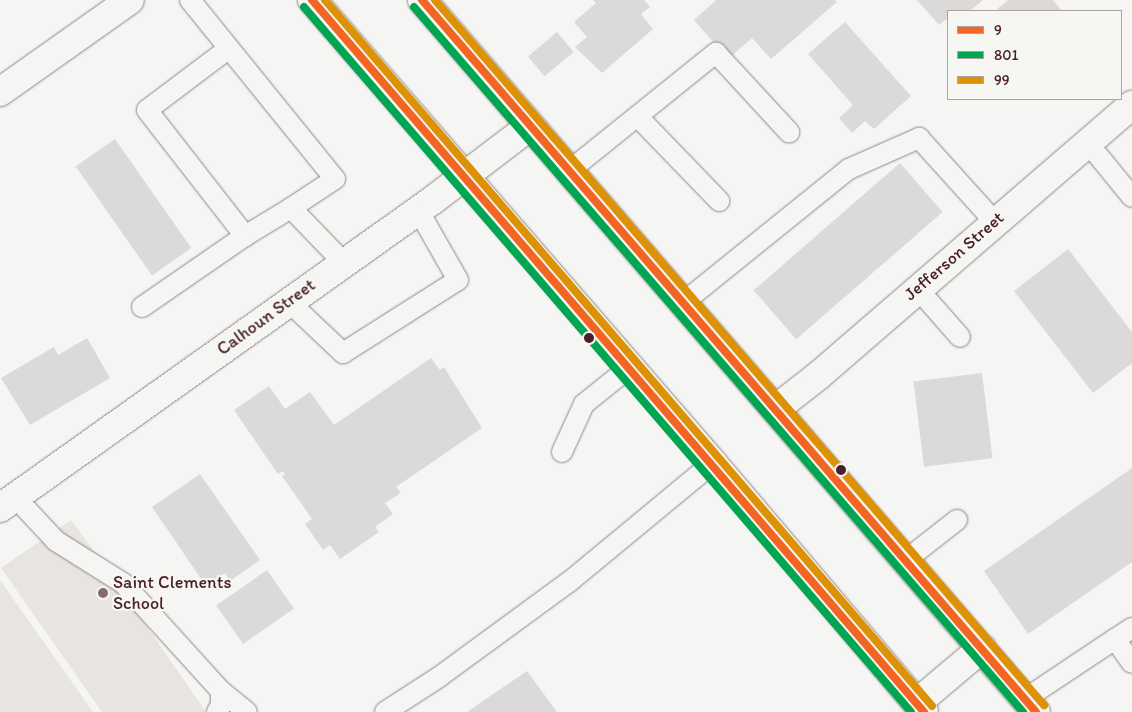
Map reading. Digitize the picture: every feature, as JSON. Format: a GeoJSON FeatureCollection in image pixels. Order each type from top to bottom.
{"type":"FeatureCollection","features":[{"type":"Feature","properties":{"kind":"main road"},"geometry":{"type":"LineString","coordinates":[[0,92],[130,0]]}},
{"type":"Feature","properties":{"kind":"main road"},"geometry":{"type":"LineString","coordinates":[[312,0],[713,462],[914,709],[982,648]]}},
{"type":"Feature","properties":{"kind":"main road"},"geometry":{"type":"LineString","coordinates":[[422,0],[777,408],[1030,706]]}},
{"type":"Feature","properties":{"kind":"main road","name":"Jefferson Street"},"geometry":{"type":"LineString","coordinates":[[777,408],[818,376],[994,221],[1132,105]]}},
{"type":"Feature","properties":{"kind":"main road","name":"Calhoun Street"},"geometry":{"type":"LineString","coordinates":[[7,502],[418,208],[433,200],[463,175],[530,126]]}},
{"type":"Feature","properties":{"kind":"lane"},"geometry":{"type":"LineString","coordinates":[[142,307],[245,236],[335,179],[190,0]]}},
{"type":"Feature","properties":{"kind":"lane"},"geometry":{"type":"LineString","coordinates":[[228,49],[147,110],[245,236]]}},
{"type":"Feature","properties":{"kind":"lane"},"geometry":{"type":"LineString","coordinates":[[569,171],[716,53],[789,132]]}},
{"type":"Feature","properties":{"kind":"lane"},"geometry":{"type":"LineString","coordinates":[[638,117],[719,200]]}},
{"type":"Feature","properties":{"kind":"lane"},"geometry":{"type":"LineString","coordinates":[[684,302],[849,169],[919,138],[994,221]]}},
{"type":"Feature","properties":{"kind":"lane"},"geometry":{"type":"LineString","coordinates":[[1087,142],[1132,197]]}},
{"type":"Feature","properties":{"kind":"lane"},"geometry":{"type":"LineString","coordinates":[[291,208],[343,262]]}},
{"type":"Feature","properties":{"kind":"lane"},"geometry":{"type":"LineString","coordinates":[[288,301],[343,352],[458,280],[418,208]]}},
{"type":"Feature","properties":{"kind":"lane"},"geometry":{"type":"LineString","coordinates":[[917,288],[960,337]]}},
{"type":"Feature","properties":{"kind":"lane"},"geometry":{"type":"LineString","coordinates":[[562,452],[584,404],[630,367]]}},
{"type":"Feature","properties":{"kind":"lane"},"geometry":{"type":"LineString","coordinates":[[385,712],[440,677],[569,582],[713,462]]}},
{"type":"Feature","properties":{"kind":"lane"},"geometry":{"type":"LineString","coordinates":[[7,502],[56,541],[123,583],[221,691],[247,712]]}},
{"type":"Feature","properties":{"kind":"lane"},"geometry":{"type":"LineString","coordinates":[[906,560],[957,520]]}},
{"type":"Feature","properties":{"kind":"lane"},"geometry":{"type":"LineString","coordinates":[[1030,706],[1115,639],[1132,628]]}},
{"type":"Feature","properties":{"kind":"lane"},"geometry":{"type":"LineString","coordinates":[[1115,639],[1132,663]]}},
{"type":"Feature","properties":{"kind":"lane"},"geometry":{"type":"LineString","coordinates":[[217,712],[221,705],[221,691]]}},
{"type":"Feature","properties":{"kind":"shaded area"},"geometry":{"type":"Polygon","coordinates":[[[71,520],[206,712],[102,712],[1,568],[71,520]]]}},
{"type":"Feature","properties":{"kind":"shaded area"},"geometry":{"type":"Polygon","coordinates":[[[0,580],[93,712],[0,712],[0,580]]]}},
{"type":"Feature","properties":{"kind":"building"},"geometry":{"type":"Polygon","coordinates":[[[593,0],[644,0],[650,7],[641,14],[653,29],[602,73],[575,47],[587,37],[574,22],[596,3],[593,0]]]}},
{"type":"Feature","properties":{"kind":"building"},"geometry":{"type":"Polygon","coordinates":[[[716,0],[835,0],[837,2],[771,59],[752,38],[728,59],[694,20],[716,0]]]}},
{"type":"Feature","properties":{"kind":"building"},"geometry":{"type":"Polygon","coordinates":[[[917,0],[983,0],[971,10],[947,10],[947,19],[939,25],[917,0]]]}},
{"type":"Feature","properties":{"kind":"building"},"geometry":{"type":"Polygon","coordinates":[[[1008,0],[1053,0],[1061,10],[998,10],[1008,0]]]}},
{"type":"Feature","properties":{"kind":"building"},"geometry":{"type":"Polygon","coordinates":[[[845,22],[911,96],[874,129],[865,121],[852,133],[839,118],[853,105],[808,54],[845,22]]]}},
{"type":"Feature","properties":{"kind":"building"},"geometry":{"type":"Polygon","coordinates":[[[557,32],[574,52],[545,76],[528,56],[557,32]]]}},
{"type":"Feature","properties":{"kind":"building"},"geometry":{"type":"Polygon","coordinates":[[[115,139],[191,248],[152,275],[76,167],[115,139]]]}},
{"type":"Feature","properties":{"kind":"building"},"geometry":{"type":"Polygon","coordinates":[[[900,163],[943,212],[796,339],[754,290],[900,163]]]}},
{"type":"Feature","properties":{"kind":"building"},"geometry":{"type":"Polygon","coordinates":[[[1068,249],[1132,332],[1132,363],[1093,393],[1014,291],[1068,249]]]}},
{"type":"Feature","properties":{"kind":"building"},"geometry":{"type":"Polygon","coordinates":[[[87,338],[110,378],[30,425],[1,378],[54,347],[58,355],[87,338]]]}},
{"type":"Feature","properties":{"kind":"building"},"geometry":{"type":"Polygon","coordinates":[[[431,358],[440,370],[444,367],[482,428],[396,487],[401,493],[385,503],[393,514],[375,527],[379,532],[340,559],[330,545],[323,550],[305,524],[312,519],[282,476],[285,475],[283,471],[278,474],[234,410],[269,386],[285,409],[310,392],[334,425],[431,358]]]}},
{"type":"Feature","properties":{"kind":"building"},"geometry":{"type":"Polygon","coordinates":[[[982,373],[992,458],[924,467],[914,381],[982,373]]]}},
{"type":"Feature","properties":{"kind":"building"},"geometry":{"type":"Polygon","coordinates":[[[1132,468],[1132,562],[1028,634],[984,571],[1132,468]]]}},
{"type":"Feature","properties":{"kind":"building"},"geometry":{"type":"Polygon","coordinates":[[[200,474],[260,560],[230,581],[225,573],[206,586],[152,507],[200,474]]]}},
{"type":"Feature","properties":{"kind":"building"},"geometry":{"type":"Polygon","coordinates":[[[267,570],[294,609],[243,644],[216,606],[267,570]]]}},
{"type":"Feature","properties":{"kind":"building"},"geometry":{"type":"Polygon","coordinates":[[[527,671],[557,712],[467,712],[527,671]]]}},
{"type":"Feature","properties":{"kind":"transit line","name":"9"},"geometry":{"type":"LineString","coordinates":[[312,0],[924,712]]}},
{"type":"Feature","properties":{"kind":"transit line","name":"99"},"geometry":{"type":"LineString","coordinates":[[325,0],[932,706]]}},
{"type":"Feature","properties":{"kind":"transit line","name":"9"},"geometry":{"type":"LineString","coordinates":[[422,0],[1036,712]]}},
{"type":"Feature","properties":{"kind":"transit line","name":"99"},"geometry":{"type":"LineString","coordinates":[[435,0],[1044,705]]}},
{"type":"Feature","properties":{"kind":"transit line","name":"801"},"geometry":{"type":"LineString","coordinates":[[304,7],[911,712]]}},
{"type":"Feature","properties":{"kind":"transit line","name":"801"},"geometry":{"type":"LineString","coordinates":[[414,7],[1023,712]]}},
{"type":"Feature","properties":{"kind":"place","name":"Saint Clements School"},"geometry":{"type":"Point","coordinates":[103,593]}}]}
